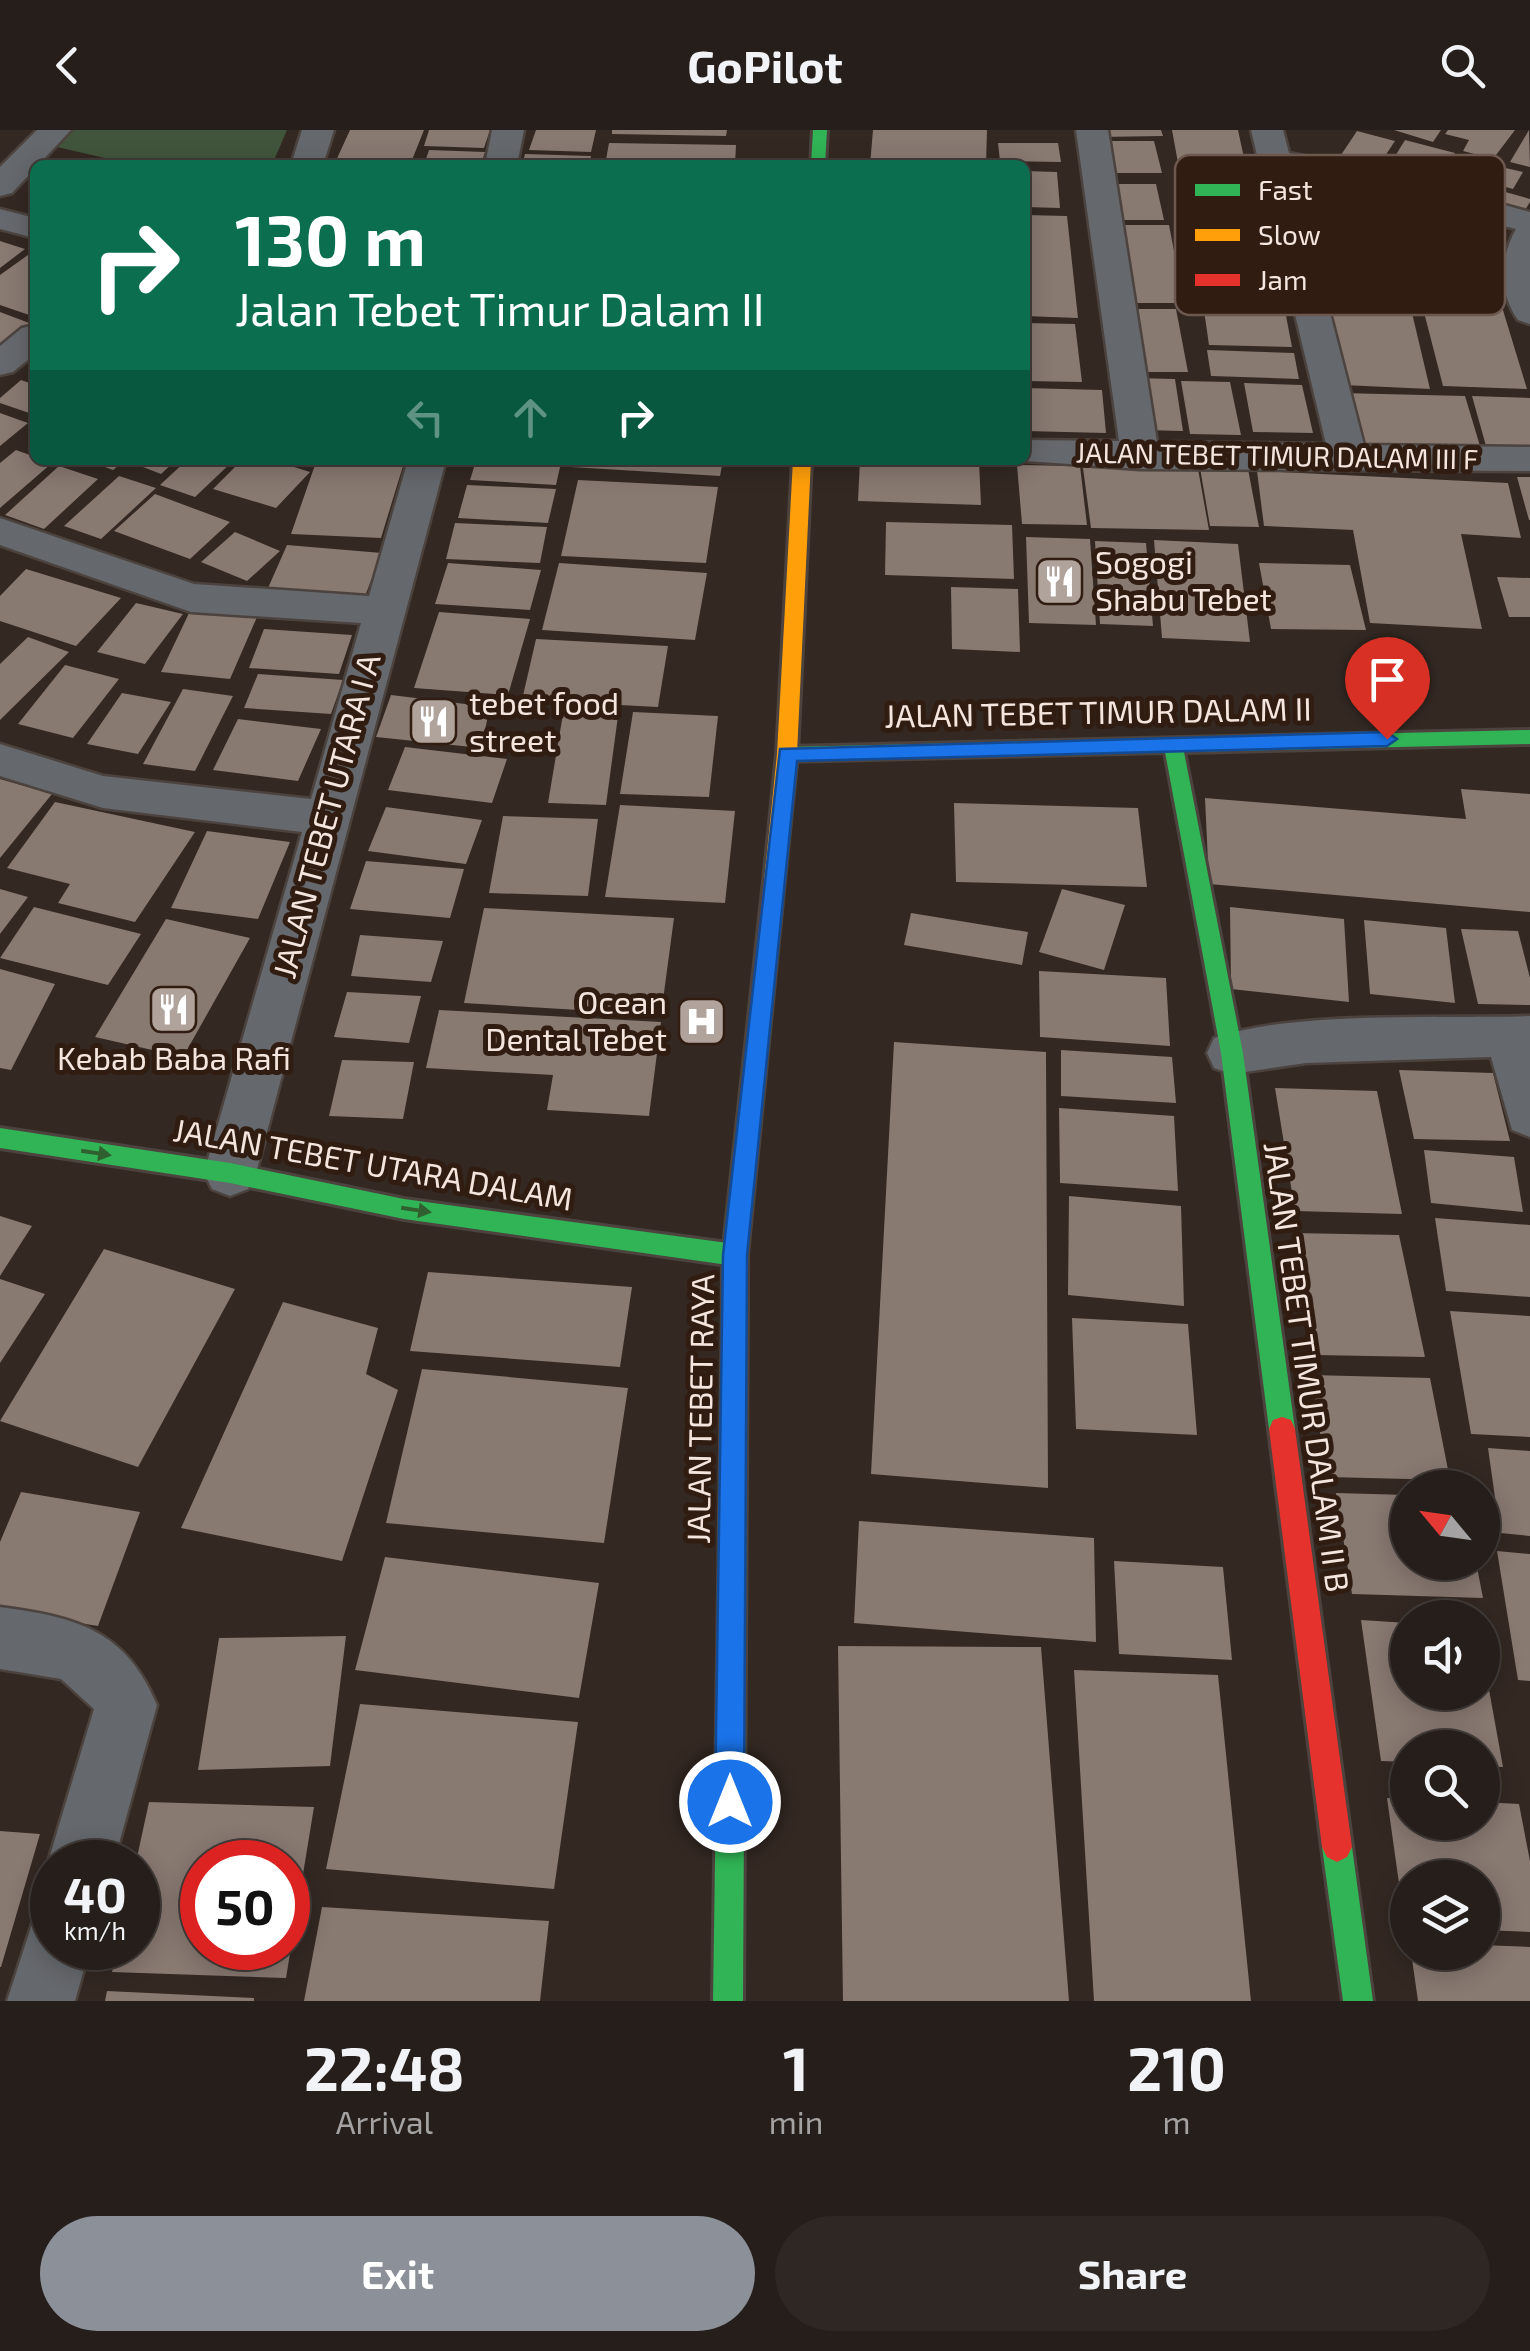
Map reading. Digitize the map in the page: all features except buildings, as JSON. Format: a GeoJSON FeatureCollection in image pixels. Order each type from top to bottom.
{"type":"FeatureCollection","features":[{"type":"Feature","properties":{"kind":"street"},"geometry":{"type":"LineString","coordinates":[[1,184],[55,130]]}},
{"type":"Feature","properties":{"kind":"street"},"geometry":{"type":"LineString","coordinates":[[309,160],[318,130]]}},
{"type":"Feature","properties":{"kind":"street"},"geometry":{"type":"LineString","coordinates":[[502,160],[508,130]]}},
{"type":"Feature","properties":{"kind":"street"},"geometry":{"type":"LineString","coordinates":[[818,160],[820,130]]}},
{"type":"Feature","properties":{"kind":"street"},"geometry":{"type":"LineString","coordinates":[[1092,130],[1140,456]]}},
{"type":"Feature","properties":{"kind":"street"},"geometry":{"type":"LineString","coordinates":[[1270,145],[1301,155]]}},
{"type":"Feature","properties":{"kind":"street"},"geometry":{"type":"LineString","coordinates":[[1505,215],[1530,222]]}},
{"type":"Feature","properties":{"kind":"street"},"geometry":{"type":"LineString","coordinates":[[0,218],[30,227]]}},
{"type":"Feature","properties":{"kind":"street"},"geometry":{"type":"LineString","coordinates":[[1530,233],[1518,266],[1530,313]]}},
{"type":"Feature","properties":{"kind":"street"},"geometry":{"type":"LineString","coordinates":[[1313,315],[1349,458]]}},
{"type":"Feature","properties":{"kind":"street","name":"JALAN TEBET TIMUR DALAM III F"},"geometry":{"type":"LineString","coordinates":[[1030,452],[1530,458]]}},
{"type":"Feature","properties":{"kind":"street","name":"JALAN TEBET UTARA I A"},"geometry":{"type":"LineString","coordinates":[[230,1174],[383,611],[415,465]]}},
{"type":"Feature","properties":{"kind":"street","name":"JALAN TEBET RAYA"},"geometry":{"type":"LineString","coordinates":[[728,2001],[735,1255],[788,754],[802,465]]}},
{"type":"Feature","properties":{"kind":"street"},"geometry":{"type":"LineString","coordinates":[[0,531],[192,598],[383,611]]}},
{"type":"Feature","properties":{"kind":"street","name":"JALAN TEBET TIMUR DALAM II"},"geometry":{"type":"LineString","coordinates":[[788,754],[1530,737]]}},
{"type":"Feature","properties":{"kind":"street","name":"JALAN TEBET TIMUR DALAM II B"},"geometry":{"type":"LineString","coordinates":[[1173,745],[1232,1053],[1358,2001]]}},
{"type":"Feature","properties":{"kind":"street"},"geometry":{"type":"LineString","coordinates":[[0,760],[103,792],[326,818]]}},
{"type":"Feature","properties":{"kind":"street"},"geometry":{"type":"LineString","coordinates":[[1232,1053],[1306,1043],[1520,1036],[1530,1115]]}},
{"type":"Feature","properties":{"kind":"street","name":"JALAN TEBET UTARA DALAM"},"geometry":{"type":"LineString","coordinates":[[0,1138],[230,1174],[404,1208],[735,1255]]}},
{"type":"Feature","properties":{"kind":"street"},"geometry":{"type":"LineString","coordinates":[[0,1638],[66,1646],[112,1677],[126,1705],[87,1840]]}},
{"type":"Feature","properties":{"kind":"street"},"geometry":{"type":"LineString","coordinates":[[41,2001],[50,1970]]}},
{"type":"Feature","properties":{"kind":"green space"},"geometry":{"type":"Polygon","coordinates":[[[73,130],[287,130],[274,160],[114,160],[57,147],[73,130]]]}},
{"type":"Feature","properties":{"kind":"traffic: fast"},"geometry":{"type":"LineString","coordinates":[[818,160],[820,130]]}},
{"type":"Feature","properties":{"kind":"traffic: fast"},"geometry":{"type":"LineString","coordinates":[[787,754],[1530,737]]}},
{"type":"Feature","properties":{"kind":"traffic: fast"},"geometry":{"type":"LineString","coordinates":[[1173,745],[1232,1053],[1282,1429]]}},
{"type":"Feature","properties":{"kind":"traffic: fast"},"geometry":{"type":"LineString","coordinates":[[0,1138],[230,1173],[404,1209],[735,1255]]}},
{"type":"Feature","properties":{"kind":"traffic: fast"},"geometry":{"type":"LineString","coordinates":[[728,2001],[735,1308]]}},
{"type":"Feature","properties":{"kind":"traffic: fast"},"geometry":{"type":"LineString","coordinates":[[1337,1847],[1358,2001]]}},
{"type":"Feature","properties":{"kind":"traffic: slow"},"geometry":{"type":"LineString","coordinates":[[774,881],[787,754],[802,465]]}},
{"type":"Feature","properties":{"kind":"traffic: jam"},"geometry":{"type":"LineString","coordinates":[[735,1308],[735,1255],[774,881]]}},
{"type":"Feature","properties":{"kind":"traffic: jam"},"geometry":{"type":"LineString","coordinates":[[1282,1429],[1337,1847]]}},
{"type":"Feature","properties":{"kind":"place","name":"Sogogi Shabu Tebet"},"geometry":{"type":"Point","coordinates":[1060,581]}},
{"type":"Feature","properties":{"kind":"place","name":"tebet food street"},"geometry":{"type":"Point","coordinates":[434,722]}},
{"type":"Feature","properties":{"kind":"place","name":"Kebab Baba Rafi"},"geometry":{"type":"Point","coordinates":[174,1009]}},
{"type":"Feature","properties":{"kind":"place","name":"Ocean Dental Tebet"},"geometry":{"type":"Point","coordinates":[702,1021]}},
{"type":"Feature","properties":{"kind":"route"},"geometry":{"type":"LineString","coordinates":[[730,1802],[735,1255],[788,754],[1387,739]]}}]}
